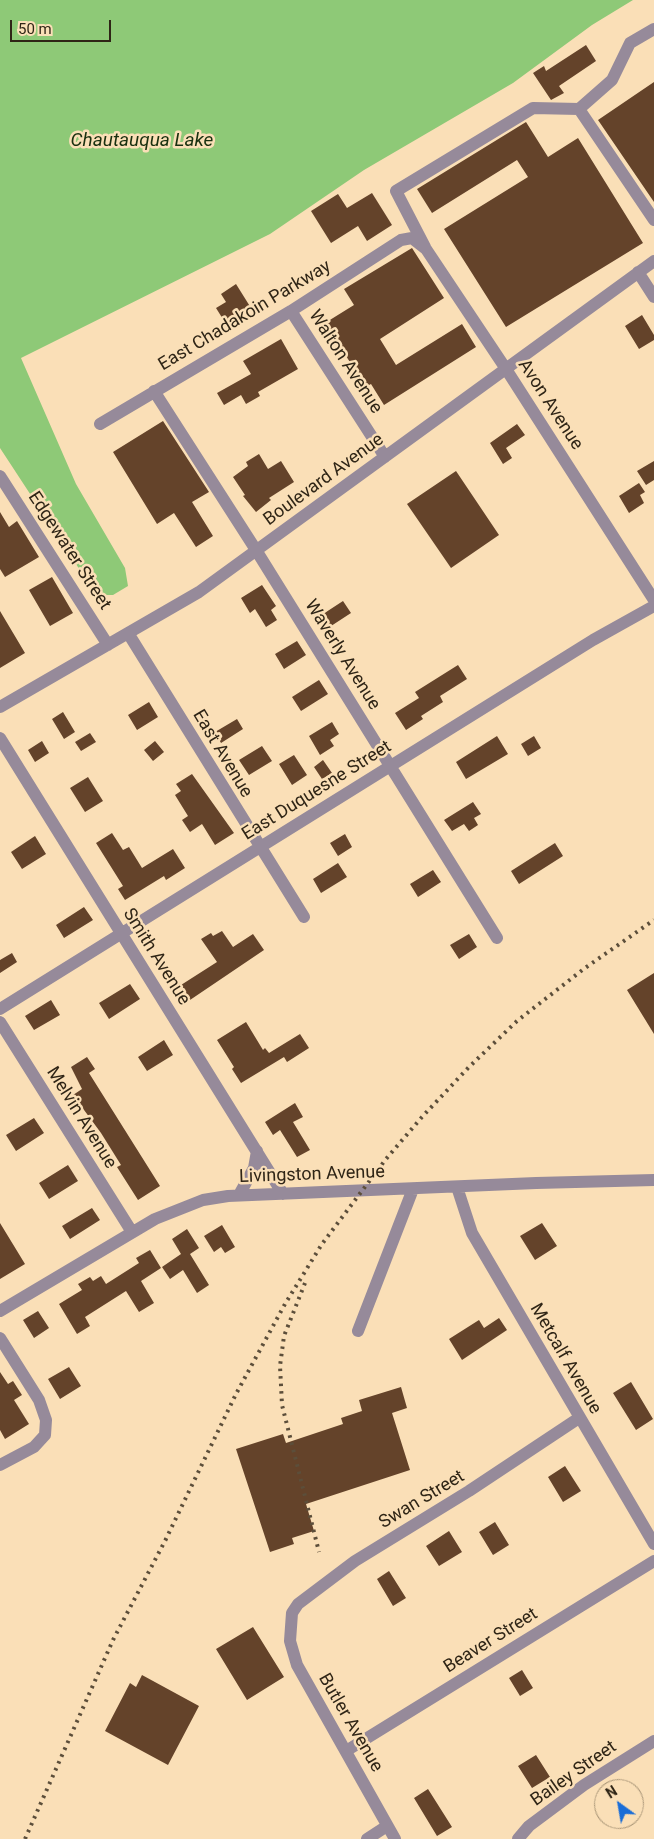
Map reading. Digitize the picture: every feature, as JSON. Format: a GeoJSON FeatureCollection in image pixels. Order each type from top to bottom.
{"type":"FeatureCollection","features":[{"type":"Feature","properties":{"kind":"street"},"geometry":{"type":"LineString","coordinates":[[426,249],[396,191],[533,108],[578,109],[612,80],[630,44],[654,29]]}},
{"type":"Feature","properties":{"kind":"street"},"geometry":{"type":"LineString","coordinates":[[578,109],[654,220]]}},
{"type":"Feature","properties":{"kind":"street","name":"Avon Avenue"},"geometry":{"type":"LineString","coordinates":[[408,239],[418,242],[426,249],[506,369],[654,600]]}},
{"type":"Feature","properties":{"kind":"street","name":"East Chadakoin Parkway"},"geometry":{"type":"LineString","coordinates":[[100,424],[292,311],[401,240],[408,239]]}},
{"type":"Feature","properties":{"kind":"street","name":"Boulevard Avenue"},"geometry":{"type":"LineString","coordinates":[[0,707],[199,592],[654,261]]}},
{"type":"Feature","properties":{"kind":"street"},"geometry":{"type":"LineString","coordinates":[[638,272],[654,297]]}},
{"type":"Feature","properties":{"kind":"street","name":"Walton Avenue"},"geometry":{"type":"LineString","coordinates":[[292,311],[385,457]]}},
{"type":"Feature","properties":{"kind":"street","name":"Waverly Avenue"},"geometry":{"type":"LineString","coordinates":[[154,391],[256,550],[497,938]]}},
{"type":"Feature","properties":{"kind":"street","name":"Edgewater Street"},"geometry":{"type":"LineString","coordinates":[[0,476],[108,645]]}},
{"type":"Feature","properties":{"kind":"street","name":"East Duquesne Street"},"geometry":{"type":"LineString","coordinates":[[0,1009],[593,640],[654,606]]}},
{"type":"Feature","properties":{"kind":"street","name":"East Avenue"},"geometry":{"type":"LineString","coordinates":[[128,633],[304,917]]}},
{"type":"Feature","properties":{"kind":"street","name":"Smith Avenue"},"geometry":{"type":"LineString","coordinates":[[0,738],[283,1194]]}},
{"type":"Feature","properties":{"kind":"street","name":"Melvin Avenue"},"geometry":{"type":"LineString","coordinates":[[0,1022],[132,1232]]}},
{"type":"Feature","properties":{"kind":"street"},"geometry":{"type":"LineString","coordinates":[[239,1195],[254,1168],[257,1152]]}},
{"type":"Feature","properties":{"kind":"street","name":"Livingston Avenue"},"geometry":{"type":"LineString","coordinates":[[0,1311],[155,1219],[203,1200],[239,1195],[654,1180]]}},
{"type":"Feature","properties":{"kind":"street","name":"Metcalf Avenue"},"geometry":{"type":"LineString","coordinates":[[457,1186],[472,1233],[654,1544]]}},
{"type":"Feature","properties":{"kind":"street"},"geometry":{"type":"LineString","coordinates":[[358,1331],[413,1189]]}},
{"type":"Feature","properties":{"kind":"street"},"geometry":{"type":"LineString","coordinates":[[0,1338],[39,1400],[46,1420],[44,1435],[34,1447],[0,1465]]}},
{"type":"Feature","properties":{"kind":"street","name":"Swan Street"},"geometry":{"type":"LineString","coordinates":[[291,1619],[298,1604],[354,1561],[469,1492],[579,1418]]}},
{"type":"Feature","properties":{"kind":"street","name":"Beaver Street"},"geometry":{"type":"LineString","coordinates":[[346,1751],[654,1561]]}},
{"type":"Feature","properties":{"kind":"street","name":"Butler Avenue"},"geometry":{"type":"LineString","coordinates":[[291,1619],[290,1641],[297,1665],[395,1839]]}},
{"type":"Feature","properties":{"kind":"street","name":"Bailey Street"},"geometry":{"type":"LineString","coordinates":[[518,1839],[529,1826],[584,1785],[654,1741]]}},
{"type":"Feature","properties":{"kind":"street"},"geometry":{"type":"LineString","coordinates":[[367,1839],[387,1826]]}},
{"type":"Feature","properties":{"kind":"water","name":"Chautauqua Lake"},"geometry":{"type":"Polygon","coordinates":[[[0,0],[633,0],[592,25],[513,83],[364,170],[270,234],[21,358],[76,484],[125,568],[128,586],[113,595],[102,595],[93,590],[0,448],[0,0]]]}},
{"type":"Feature","properties":{"kind":"building"},"geometry":{"type":"Polygon","coordinates":[[[586,45],[596,61],[559,86],[564,93],[551,100],[533,73],[544,66],[546,71],[586,45]]]}},
{"type":"Feature","properties":{"kind":"building"},"geometry":{"type":"Polygon","coordinates":[[[654,82],[654,202],[598,120],[654,82]]]}},
{"type":"Feature","properties":{"kind":"building"},"geometry":{"type":"Polygon","coordinates":[[[526,122],[548,157],[578,138],[643,243],[506,327],[444,229],[528,177],[517,160],[432,213],[417,189],[526,122]]]}},
{"type":"Feature","properties":{"kind":"building"},"geometry":{"type":"Polygon","coordinates":[[[372,193],[392,225],[367,241],[358,226],[331,243],[311,211],[338,194],[347,208],[372,193]]]}},
{"type":"Feature","properties":{"kind":"building"},"geometry":{"type":"Polygon","coordinates":[[[412,248],[444,298],[380,339],[396,365],[462,324],[476,347],[384,405],[371,384],[367,386],[364,380],[362,381],[325,323],[354,305],[344,289],[412,248]]]}},
{"type":"Feature","properties":{"kind":"building"},"geometry":{"type":"Polygon","coordinates":[[[236,284],[251,308],[226,324],[216,308],[226,302],[221,294],[236,284]]]}},
{"type":"Feature","properties":{"kind":"building"},"geometry":{"type":"Polygon","coordinates":[[[642,315],[654,335],[654,340],[639,349],[625,326],[642,315]]]}},
{"type":"Feature","properties":{"kind":"building"},"geometry":{"type":"Polygon","coordinates":[[[281,339],[298,369],[258,392],[260,396],[246,404],[241,395],[224,405],[217,393],[251,374],[243,361],[281,339]]]}},
{"type":"Feature","properties":{"kind":"building"},"geometry":{"type":"Polygon","coordinates":[[[163,421],[209,492],[192,502],[213,536],[196,547],[174,513],[157,524],[113,452],[163,421]]]}},
{"type":"Feature","properties":{"kind":"building"},"geometry":{"type":"Polygon","coordinates":[[[517,424],[525,435],[506,448],[512,458],[503,464],[490,443],[517,424]]]}},
{"type":"Feature","properties":{"kind":"building"},"geometry":{"type":"Polygon","coordinates":[[[259,454],[268,469],[281,461],[294,482],[269,498],[271,500],[256,512],[243,496],[245,495],[233,477],[248,466],[246,462],[259,454]]]}},
{"type":"Feature","properties":{"kind":"building"},"geometry":{"type":"Polygon","coordinates":[[[654,461],[654,480],[646,485],[637,471],[654,461]]]}},
{"type":"Feature","properties":{"kind":"building"},"geometry":{"type":"Polygon","coordinates":[[[456,471],[499,535],[451,568],[407,504],[456,471]]]}},
{"type":"Feature","properties":{"kind":"building"},"geometry":{"type":"Polygon","coordinates":[[[639,483],[645,492],[640,495],[644,503],[629,513],[619,496],[639,483]]]}},
{"type":"Feature","properties":{"kind":"building"},"geometry":{"type":"Polygon","coordinates":[[[0,512],[9,527],[17,521],[39,557],[5,577],[0,569],[0,512]]]}},
{"type":"Feature","properties":{"kind":"building"},"geometry":{"type":"Polygon","coordinates":[[[52,577],[73,613],[50,626],[29,590],[52,577]]]}},
{"type":"Feature","properties":{"kind":"building"},"geometry":{"type":"Polygon","coordinates":[[[262,585],[276,606],[271,610],[277,620],[266,627],[255,609],[250,613],[241,598],[262,585]]]}},
{"type":"Feature","properties":{"kind":"building"},"geometry":{"type":"Polygon","coordinates":[[[343,601],[351,613],[328,628],[320,616],[343,601]]]}},
{"type":"Feature","properties":{"kind":"building"},"geometry":{"type":"Polygon","coordinates":[[[0,611],[25,653],[0,668],[0,611]]]}},
{"type":"Feature","properties":{"kind":"building"},"geometry":{"type":"Polygon","coordinates":[[[297,641],[306,655],[284,669],[275,654],[297,641]]]}},
{"type":"Feature","properties":{"kind":"building"},"geometry":{"type":"Polygon","coordinates":[[[458,665],[467,679],[440,696],[443,702],[421,716],[423,719],[406,730],[395,713],[419,698],[415,692],[458,665]]]}},
{"type":"Feature","properties":{"kind":"building"},"geometry":{"type":"Polygon","coordinates":[[[319,680],[328,694],[301,711],[292,697],[319,680]]]}},
{"type":"Feature","properties":{"kind":"building"},"geometry":{"type":"Polygon","coordinates":[[[149,702],[158,717],[137,730],[128,715],[149,702]]]}},
{"type":"Feature","properties":{"kind":"building"},"geometry":{"type":"Polygon","coordinates":[[[63,712],[75,732],[64,739],[52,719],[63,712]]]}},
{"type":"Feature","properties":{"kind":"building"},"geometry":{"type":"Polygon","coordinates":[[[237,719],[243,729],[221,743],[215,732],[237,719]]]}},
{"type":"Feature","properties":{"kind":"building"},"geometry":{"type":"Polygon","coordinates":[[[332,722],[339,734],[330,740],[334,746],[320,755],[309,736],[332,722]]]}},
{"type":"Feature","properties":{"kind":"building"},"geometry":{"type":"Polygon","coordinates":[[[90,733],[96,742],[81,751],[75,742],[90,733]]]}},
{"type":"Feature","properties":{"kind":"building"},"geometry":{"type":"Polygon","coordinates":[[[497,736],[508,754],[466,779],[456,762],[497,736]]]}},
{"type":"Feature","properties":{"kind":"building"},"geometry":{"type":"Polygon","coordinates":[[[534,736],[541,748],[528,756],[521,744],[534,736]]]}},
{"type":"Feature","properties":{"kind":"building"},"geometry":{"type":"Polygon","coordinates":[[[42,741],[49,753],[35,762],[28,750],[42,741]]]}},
{"type":"Feature","properties":{"kind":"building"},"geometry":{"type":"Polygon","coordinates":[[[155,741],[164,752],[153,761],[144,750],[155,741]]]}},
{"type":"Feature","properties":{"kind":"building"},"geometry":{"type":"Polygon","coordinates":[[[262,746],[272,761],[249,775],[239,760],[262,746]]]}},
{"type":"Feature","properties":{"kind":"building"},"geometry":{"type":"Polygon","coordinates":[[[294,755],[307,775],[292,785],[279,764],[294,755]]]}},
{"type":"Feature","properties":{"kind":"building"},"geometry":{"type":"Polygon","coordinates":[[[323,760],[332,773],[322,779],[314,767],[323,760]]]}},
{"type":"Feature","properties":{"kind":"building"},"geometry":{"type":"Polygon","coordinates":[[[192,774],[234,833],[215,845],[202,824],[190,832],[182,820],[188,816],[175,795],[181,791],[176,784],[192,774]]]}},
{"type":"Feature","properties":{"kind":"building"},"geometry":{"type":"Polygon","coordinates":[[[88,777],[103,801],[85,812],[70,788],[88,777]]]}},
{"type":"Feature","properties":{"kind":"building"},"geometry":{"type":"Polygon","coordinates":[[[473,802],[481,814],[474,818],[478,825],[469,831],[464,824],[452,831],[444,820],[473,802]]]}},
{"type":"Feature","properties":{"kind":"building"},"geometry":{"type":"Polygon","coordinates":[[[112,833],[123,850],[129,847],[142,868],[173,849],[185,868],[166,880],[164,876],[125,900],[118,889],[123,886],[96,843],[112,833]]]}},
{"type":"Feature","properties":{"kind":"building"},"geometry":{"type":"Polygon","coordinates":[[[345,834],[352,847],[338,856],[330,843],[345,834]]]}},
{"type":"Feature","properties":{"kind":"building"},"geometry":{"type":"Polygon","coordinates":[[[35,836],[46,854],[22,869],[11,852],[35,836]]]}},
{"type":"Feature","properties":{"kind":"building"},"geometry":{"type":"Polygon","coordinates":[[[555,843],[563,856],[519,884],[511,871],[555,843]]]}},
{"type":"Feature","properties":{"kind":"building"},"geometry":{"type":"Polygon","coordinates":[[[338,863],[347,877],[321,893],[313,879],[338,863]]]}},
{"type":"Feature","properties":{"kind":"building"},"geometry":{"type":"Polygon","coordinates":[[[433,870],[441,882],[418,897],[410,884],[433,870]]]}},
{"type":"Feature","properties":{"kind":"building"},"geometry":{"type":"Polygon","coordinates":[[[84,907],[93,920],[64,938],[56,925],[84,907]]]}},
{"type":"Feature","properties":{"kind":"building"},"geometry":{"type":"Polygon","coordinates":[[[222,931],[233,947],[253,934],[264,950],[190,1000],[181,985],[217,962],[201,939],[211,933],[213,936],[222,931]]]}},
{"type":"Feature","properties":{"kind":"building"},"geometry":{"type":"Polygon","coordinates":[[[469,934],[477,947],[459,959],[450,945],[469,934]]]}},
{"type":"Feature","properties":{"kind":"building"},"geometry":{"type":"Polygon","coordinates":[[[12,953],[17,962],[0,973],[0,960],[12,953]]]}},
{"type":"Feature","properties":{"kind":"building"},"geometry":{"type":"Polygon","coordinates":[[[654,973],[654,1034],[627,990],[654,973]]]}},
{"type":"Feature","properties":{"kind":"building"},"geometry":{"type":"Polygon","coordinates":[[[130,984],[140,999],[109,1019],[99,1003],[130,984]]]}},
{"type":"Feature","properties":{"kind":"building"},"geometry":{"type":"Polygon","coordinates":[[[51,1000],[60,1015],[34,1030],[25,1016],[51,1000]]]}},
{"type":"Feature","properties":{"kind":"building"},"geometry":{"type":"Polygon","coordinates":[[[246,1022],[263,1050],[265,1048],[269,1053],[300,1034],[309,1048],[287,1062],[284,1057],[241,1083],[232,1069],[234,1067],[217,1040],[246,1022]]]}},
{"type":"Feature","properties":{"kind":"building"},"geometry":{"type":"Polygon","coordinates":[[[164,1040],[173,1055],[147,1071],[138,1057],[164,1040]]]}},
{"type":"Feature","properties":{"kind":"building"},"geometry":{"type":"Polygon","coordinates":[[[87,1057],[95,1069],[89,1073],[160,1186],[138,1200],[117,1167],[121,1165],[101,1133],[73,1095],[82,1089],[71,1067],[87,1057]]]}},
{"type":"Feature","properties":{"kind":"building"},"geometry":{"type":"Polygon","coordinates":[[[295,1103],[303,1117],[293,1122],[310,1150],[297,1157],[280,1130],[273,1135],[265,1122],[295,1103]]]}},
{"type":"Feature","properties":{"kind":"building"},"geometry":{"type":"Polygon","coordinates":[[[34,1118],[44,1133],[16,1151],[6,1135],[34,1118]]]}},
{"type":"Feature","properties":{"kind":"building"},"geometry":{"type":"Polygon","coordinates":[[[68,1165],[78,1181],[49,1199],[39,1183],[68,1165]]]}},
{"type":"Feature","properties":{"kind":"building"},"geometry":{"type":"Polygon","coordinates":[[[92,1208],[100,1220],[70,1239],[62,1226],[92,1208]]]}},
{"type":"Feature","properties":{"kind":"building"},"geometry":{"type":"Polygon","coordinates":[[[0,1223],[25,1264],[0,1279],[0,1223]]]}},
{"type":"Feature","properties":{"kind":"building"},"geometry":{"type":"Polygon","coordinates":[[[542,1223],[557,1246],[535,1260],[520,1236],[542,1223]]]}},
{"type":"Feature","properties":{"kind":"building"},"geometry":{"type":"Polygon","coordinates":[[[222,1225],[235,1247],[225,1253],[221,1247],[214,1252],[204,1236],[222,1225]]]}},
{"type":"Feature","properties":{"kind":"building"},"geometry":{"type":"Polygon","coordinates":[[[187,1229],[199,1248],[190,1254],[209,1285],[197,1293],[183,1270],[170,1279],[162,1267],[181,1254],[172,1239],[187,1229]]]}},
{"type":"Feature","properties":{"kind":"building"},"geometry":{"type":"Polygon","coordinates":[[[150,1250],[161,1268],[141,1281],[154,1303],[139,1312],[126,1291],[85,1317],[90,1326],[77,1334],[59,1304],[82,1290],[78,1284],[90,1277],[93,1281],[101,1276],[106,1284],[139,1263],[136,1258],[150,1250]]]}},
{"type":"Feature","properties":{"kind":"building"},"geometry":{"type":"Polygon","coordinates":[[[38,1311],[49,1328],[34,1338],[23,1320],[38,1311]]]}},
{"type":"Feature","properties":{"kind":"building"},"geometry":{"type":"Polygon","coordinates":[[[499,1318],[507,1330],[462,1360],[449,1339],[479,1320],[484,1328],[499,1318]]]}},
{"type":"Feature","properties":{"kind":"building"},"geometry":{"type":"Polygon","coordinates":[[[69,1367],[81,1386],[60,1399],[48,1379],[69,1367]]]}},
{"type":"Feature","properties":{"kind":"building"},"geometry":{"type":"Polygon","coordinates":[[[0,1372],[8,1384],[13,1381],[22,1395],[14,1400],[29,1424],[5,1439],[0,1430],[0,1372]]]}},
{"type":"Feature","properties":{"kind":"building"},"geometry":{"type":"Polygon","coordinates":[[[631,1382],[653,1419],[636,1430],[613,1393],[631,1382]]]}},
{"type":"Feature","properties":{"kind":"building"},"geometry":{"type":"Polygon","coordinates":[[[401,1387],[407,1408],[392,1413],[410,1470],[306,1504],[314,1531],[292,1538],[294,1544],[270,1552],[236,1449],[283,1434],[286,1443],[343,1424],[341,1418],[362,1411],[359,1400],[401,1387]]]}},
{"type":"Feature","properties":{"kind":"building"},"geometry":{"type":"Polygon","coordinates":[[[565,1466],[581,1491],[563,1502],[548,1477],[565,1466]]]}},
{"type":"Feature","properties":{"kind":"building"},"geometry":{"type":"Polygon","coordinates":[[[495,1522],[509,1545],[493,1555],[479,1532],[495,1522]]]}},
{"type":"Feature","properties":{"kind":"building"},"geometry":{"type":"Polygon","coordinates":[[[449,1531],[462,1552],[439,1566],[426,1546],[449,1531]]]}},
{"type":"Feature","properties":{"kind":"building"},"geometry":{"type":"Polygon","coordinates":[[[389,1571],[406,1598],[393,1606],[377,1579],[389,1571]]]}},
{"type":"Feature","properties":{"kind":"building"},"geometry":{"type":"Polygon","coordinates":[[[253,1627],[284,1677],[247,1700],[216,1649],[253,1627]]]}},
{"type":"Feature","properties":{"kind":"building"},"geometry":{"type":"Polygon","coordinates":[[[522,1670],[533,1688],[520,1696],[509,1678],[522,1670]]]}},
{"type":"Feature","properties":{"kind":"building"},"geometry":{"type":"Polygon","coordinates":[[[142,1675],[199,1706],[168,1765],[105,1731],[130,1683],[136,1687],[142,1675]]]}},
{"type":"Feature","properties":{"kind":"building"},"geometry":{"type":"Polygon","coordinates":[[[536,1755],[550,1777],[532,1788],[518,1766],[536,1755]]]}},
{"type":"Feature","properties":{"kind":"building"},"geometry":{"type":"Polygon","coordinates":[[[428,1789],[452,1827],[437,1836],[414,1798],[428,1789]]]}},
{"type":"Feature","properties":{"kind":"railway"},"geometry":{"type":"LineString","coordinates":[[25,1839],[113,1640],[166,1539],[236,1394],[285,1304],[322,1244],[386,1159],[469,1067],[517,1021],[585,968],[654,920]]}},
{"type":"Feature","properties":{"kind":"railway"},"geometry":{"type":"LineString","coordinates":[[305,1283],[284,1336],[280,1366],[282,1405],[319,1552]]}}]}
